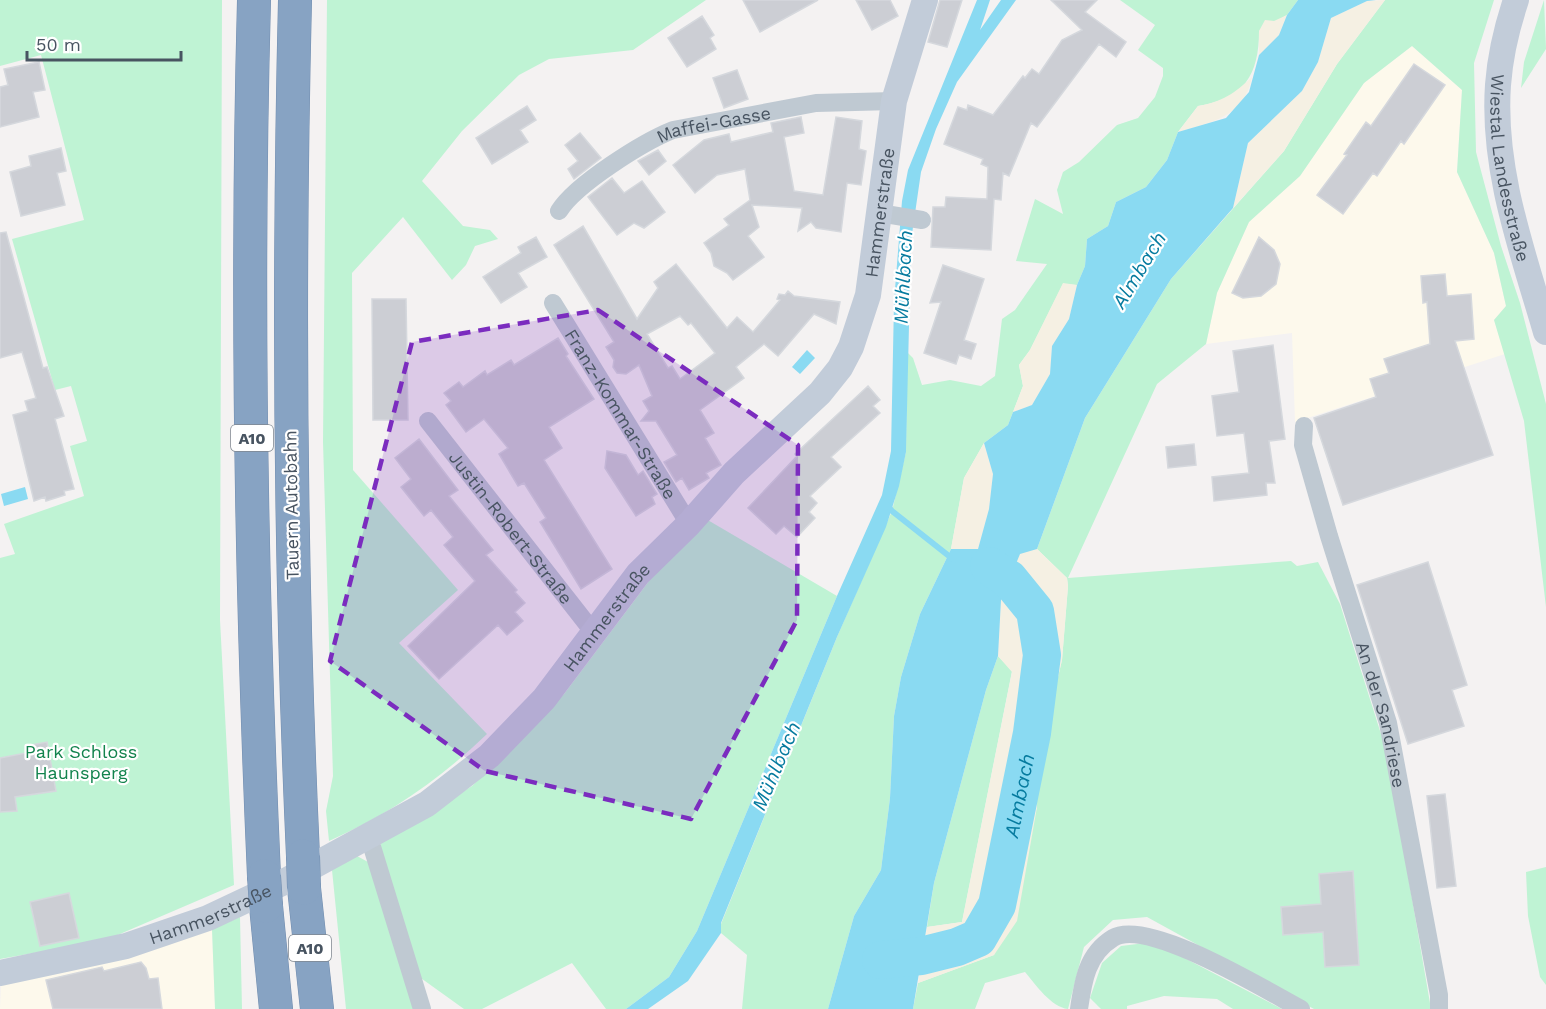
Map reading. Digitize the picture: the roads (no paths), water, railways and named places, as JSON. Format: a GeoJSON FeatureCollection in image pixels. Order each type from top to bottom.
{"type":"FeatureCollection","features":[{"type":"Feature","properties":{"kind":"highway","name":"Tauern Autobahn"},"geometry":{"type":"LineString","coordinates":[[254,0],[250,127],[253,621],[265,891],[276,1009]]}},
{"type":"Feature","properties":{"kind":"highway","name":"Tauern Autobahn"},"geometry":{"type":"LineString","coordinates":[[295,0],[290,442],[293,639],[303,872],[317,1009]]}},
{"type":"Feature","properties":{"kind":"street","name":"Hammerstraße"},"geometry":{"type":"LineString","coordinates":[[0,973],[126,946],[208,918],[369,837],[427,804],[489,756],[544,699],[638,574],[689,524],[734,473],[820,393],[840,368],[851,347],[868,295],[884,214],[894,101],[925,0]]}},
{"type":"Feature","properties":{"kind":"street","name":"Wiestal Landesstraße"},"geometry":{"type":"LineString","coordinates":[[1516,0],[1507,28],[1498,86],[1499,146],[1510,205],[1546,332]]}},
{"type":"Feature","properties":{"kind":"street","name":"Maffei-Gasse"},"geometry":{"type":"LineString","coordinates":[[559,211],[566,200],[617,162],[658,136],[673,130],[816,103],[894,101]]}},
{"type":"Feature","properties":{"kind":"street"},"geometry":{"type":"LineString","coordinates":[[884,214],[918,220]]}},
{"type":"Feature","properties":{"kind":"street","name":"Franz-Kommar-Straße"},"geometry":{"type":"LineString","coordinates":[[553,303],[689,524]]}},
{"type":"Feature","properties":{"kind":"street","name":"Justin-Robert-Straße"},"geometry":{"type":"LineString","coordinates":[[428,421],[594,633]]}},
{"type":"Feature","properties":{"kind":"street","name":"An der Sandriese"},"geometry":{"type":"LineString","coordinates":[[1304,426],[1303,445],[1388,723],[1440,1009]]}},
{"type":"Feature","properties":{"kind":"street"},"geometry":{"type":"LineString","coordinates":[[369,837],[422,1009]]}},
{"type":"Feature","properties":{"kind":"street"},"geometry":{"type":"LineString","coordinates":[[1079,1009],[1085,973],[1097,952],[1115,936],[1146,934],[1184,948],[1301,1009]]}},
{"type":"Feature","properties":{"kind":"water"},"geometry":{"type":"Polygon","coordinates":[[[977,0],[990,0],[980,30],[1001,0],[1016,0],[957,82],[936,129],[921,172],[911,241],[906,452],[899,486],[886,527],[837,637],[721,923],[721,933],[688,981],[648,1009],[626,1009],[669,977],[697,931],[837,596],[882,495],[891,451],[894,302],[902,201],[908,170],[977,0]]]}},
{"type":"Feature","properties":{"kind":"water"},"geometry":{"type":"Polygon","coordinates":[[[1298,0],[1376,0],[1367,1],[1331,18],[1318,62],[1302,91],[1248,143],[1233,208],[1171,279],[1085,418],[1037,549],[1020,554],[1001,600],[998,656],[986,690],[934,883],[913,1009],[828,1009],[854,916],[881,870],[890,798],[894,716],[901,677],[920,614],[951,549],[978,549],[989,509],[993,474],[984,443],[1008,425],[1013,412],[1032,405],[1050,374],[1052,346],[1069,319],[1077,285],[1085,266],[1087,239],[1108,226],[1116,202],[1146,187],[1167,160],[1178,132],[1226,118],[1249,92],[1259,55],[1279,35],[1287,15],[1298,0]]]}},
{"type":"Feature","properties":{"kind":"water"},"geometry":{"type":"Polygon","coordinates":[[[807,350],[815,358],[800,374],[792,367],[807,350]]]}},
{"type":"Feature","properties":{"kind":"water"},"geometry":{"type":"Polygon","coordinates":[[[25,487],[28,499],[4,506],[1,494],[25,487]]]}},
{"type":"Feature","properties":{"kind":"waterway","name":"Mühlbach"},"geometry":{"type":"LineString","coordinates":[[888,506],[954,560]]}},
{"type":"Feature","properties":{"kind":"waterway","name":"Almbach"},"geometry":{"type":"LineString","coordinates":[[881,960],[921,956],[957,947],[978,938],[997,905],[1032,733],[1042,655],[1035,611],[1009,579],[989,566]]}},
{"type":"Feature","properties":{"kind":"park label","name":"Park Schloss Haunsperg"},"geometry":{"type":"Point","coordinates":[81,762]}}]}
